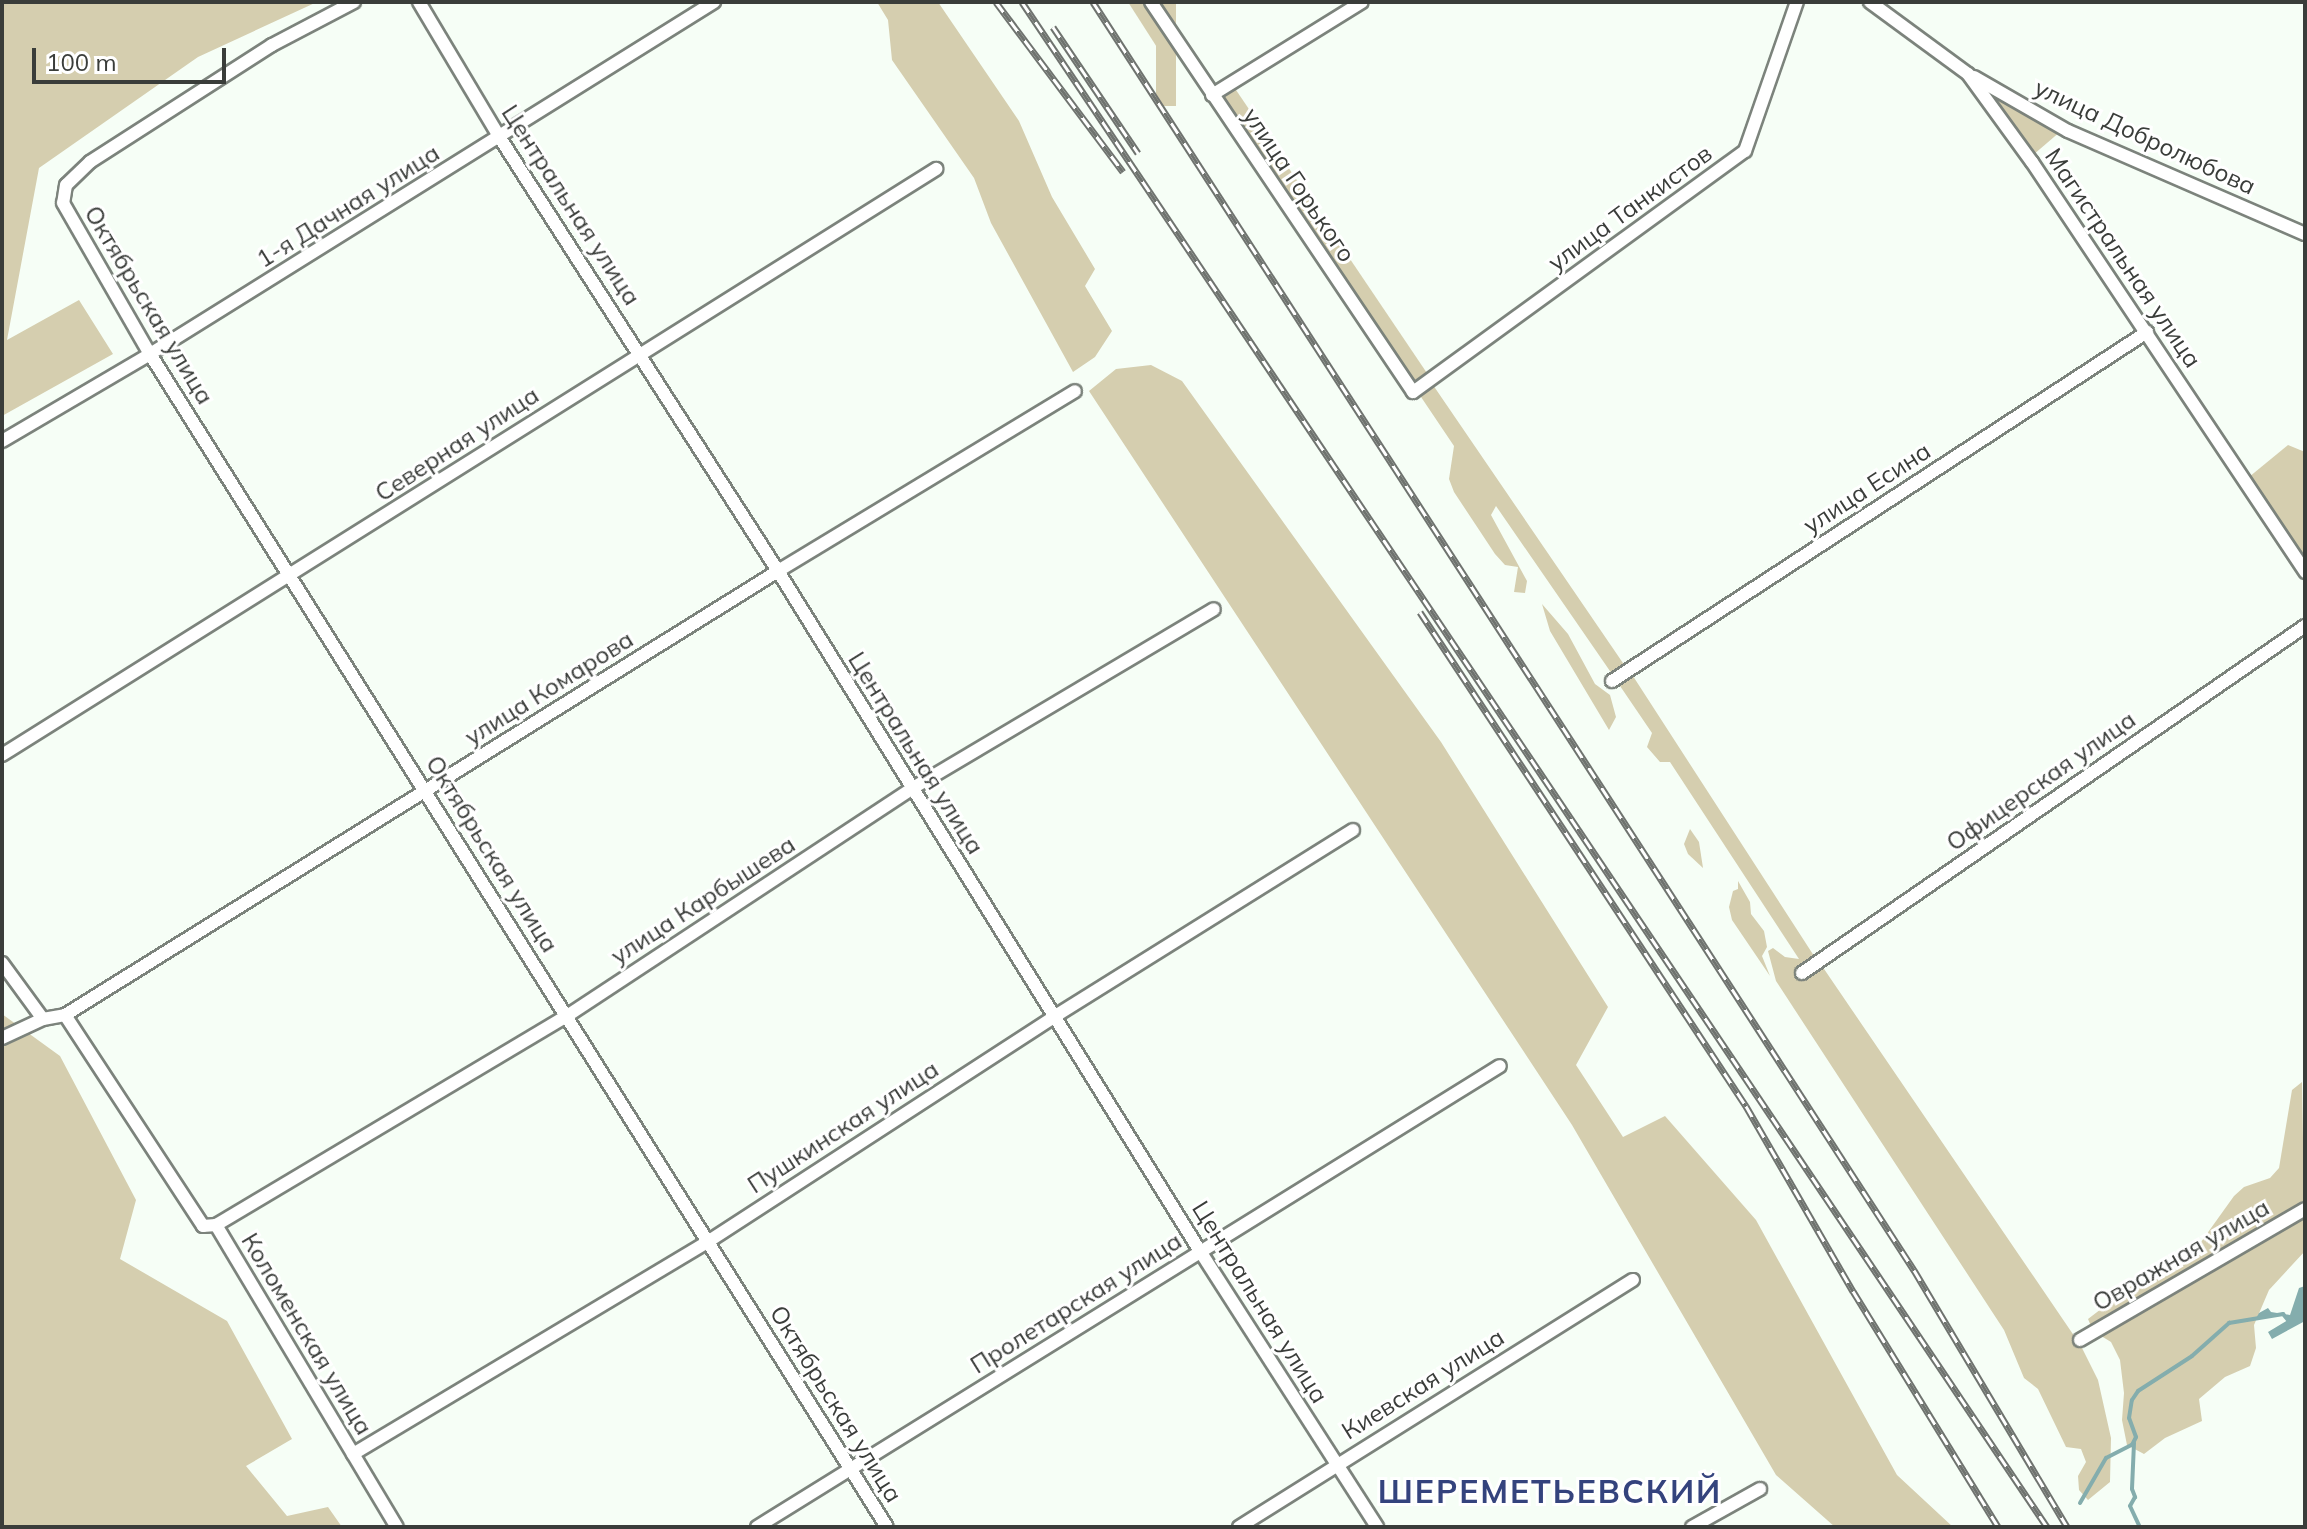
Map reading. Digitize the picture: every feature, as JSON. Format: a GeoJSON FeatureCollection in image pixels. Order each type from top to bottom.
{"type":"FeatureCollection","features":[{"type":"Feature","properties":{"kind":"street","name":"Октябрьская улица"},"geometry":{"type":"LineString","coordinates":[[354,2],[272,45],[90,162],[66,185],[63,203],[150,354],[292,575],[887,1527]]}},
{"type":"Feature","properties":{"kind":"street","name":"Центральная улица"},"geometry":{"type":"LineString","coordinates":[[419,2],[500,138],[778,571],[911,789],[1057,1015],[1200,1251],[1377,1527]]}},
{"type":"Feature","properties":{"kind":"street","name":"1-я Дачная улица"},"geometry":{"type":"LineString","coordinates":[[2,441],[150,354],[714,2]]}},
{"type":"Feature","properties":{"kind":"street","name":"улица Горького"},"geometry":{"type":"LineString","coordinates":[[1151,2],[1413,392]]}},
{"type":"Feature","properties":{"kind":"street"},"geometry":{"type":"LineString","coordinates":[[1212,95],[1362,2]]}},
{"type":"Feature","properties":{"kind":"street","name":"улица Танкистов"},"geometry":{"type":"LineString","coordinates":[[1413,392],[1745,151],[1797,2]]}},
{"type":"Feature","properties":{"kind":"street","name":"Магистральная улица"},"geometry":{"type":"LineString","coordinates":[[1870,2],[1968,74],[2147,332],[2305,572]]}},
{"type":"Feature","properties":{"kind":"street","name":"улица Добролюбова"},"geometry":{"type":"LineString","coordinates":[[1968,74],[2068,131],[2305,234]]}},
{"type":"Feature","properties":{"kind":"street","name":"Северная улица"},"geometry":{"type":"LineString","coordinates":[[2,755],[936,169]]}},
{"type":"Feature","properties":{"kind":"street","name":"улица Есина"},"geometry":{"type":"LineString","coordinates":[[1612,681],[2147,332]]}},
{"type":"Feature","properties":{"kind":"street","name":"улица Комарова"},"geometry":{"type":"LineString","coordinates":[[2,1038],[43,1019],[65,1015],[778,571],[1075,391]]}},
{"type":"Feature","properties":{"kind":"street","name":"улица Карбышева"},"geometry":{"type":"LineString","coordinates":[[216,1225],[567,1016],[911,789],[1214,609]]}},
{"type":"Feature","properties":{"kind":"street","name":"Офицерская улица"},"geometry":{"type":"LineString","coordinates":[[1802,973],[2305,626]]}},
{"type":"Feature","properties":{"kind":"street","name":"Пушкинская улица"},"geometry":{"type":"LineString","coordinates":[[353,1454],[709,1241],[1057,1015],[1353,830]]}},
{"type":"Feature","properties":{"kind":"street"},"geometry":{"type":"LineString","coordinates":[[2,963],[43,1019]]}},
{"type":"Feature","properties":{"kind":"street","name":"Коломенская улица"},"geometry":{"type":"LineString","coordinates":[[65,1015],[203,1226],[216,1225],[397,1527]]}},
{"type":"Feature","properties":{"kind":"street","name":"Пролетарская улица"},"geometry":{"type":"LineString","coordinates":[[757,1527],[1500,1066]]}},
{"type":"Feature","properties":{"kind":"street","name":"Овражная улица"},"geometry":{"type":"LineString","coordinates":[[2080,1340],[2305,1209]]}},
{"type":"Feature","properties":{"kind":"street","name":"Киевская улица"},"geometry":{"type":"LineString","coordinates":[[1239,1527],[1336,1463],[1633,1280]]}},
{"type":"Feature","properties":{"kind":"street"},"geometry":{"type":"LineString","coordinates":[[1692,1527],[1760,1489]]}},
{"type":"Feature","properties":{"kind":"shaded area"},"geometry":{"type":"Polygon","coordinates":[[[2,2],[317,2],[198,57],[39,168],[7,340],[79,300],[113,354],[2,416],[2,2]]]}},
{"type":"Feature","properties":{"kind":"shaded area"},"geometry":{"type":"Polygon","coordinates":[[[877,2],[938,2],[1019,121],[1052,197],[1095,269],[1085,286],[1112,331],[1095,357],[1073,372],[991,223],[974,178],[892,60],[888,20],[877,2]]]}},
{"type":"Feature","properties":{"kind":"shaded area"},"geometry":{"type":"Polygon","coordinates":[[[1128,2],[1147,2],[1180,52],[1172,57],[1160,52],[1128,2]]]}},
{"type":"Feature","properties":{"kind":"shaded area"},"geometry":{"type":"Polygon","coordinates":[[[1156,2],[1176,2],[1176,106],[1156,106],[1156,2]]]}},
{"type":"Feature","properties":{"kind":"shaded area"},"geometry":{"type":"Polygon","coordinates":[[[1234,87],[1429,376],[1414,386],[1219,97],[1234,87]]]}},
{"type":"Feature","properties":{"kind":"shaded area"},"geometry":{"type":"Polygon","coordinates":[[[1985,90],[2061,131],[2033,155],[1985,90]]]}},
{"type":"Feature","properties":{"kind":"shaded area"},"geometry":{"type":"Polygon","coordinates":[[[1151,365],[1182,381],[1441,742],[1608,1007],[1576,1065],[1623,1137],[1665,1116],[1756,1220],[1897,1475],[1953,1527],[1835,1527],[1776,1475],[1572,1125],[1089,391],[1116,369],[1151,365]]]}},
{"type":"Feature","properties":{"kind":"shaded area"},"geometry":{"type":"Polygon","coordinates":[[[1433,385],[1625,666],[1612,674],[1496,506],[1491,515],[1527,581],[1525,593],[1514,592],[1518,567],[1505,565],[1495,554],[1454,492],[1449,479],[1454,446],[1419,394],[1433,385]]]}},
{"type":"Feature","properties":{"kind":"shaded area"},"geometry":{"type":"Polygon","coordinates":[[[2288,445],[2305,452],[2305,561],[2249,477],[2288,445]]]}},
{"type":"Feature","properties":{"kind":"shaded area"},"geometry":{"type":"Polygon","coordinates":[[[1542,604],[1568,634],[1595,684],[1610,695],[1616,717],[1609,730],[1550,631],[1542,604]]]}},
{"type":"Feature","properties":{"kind":"shaded area"},"geometry":{"type":"Polygon","coordinates":[[[1631,673],[1816,959],[1797,972],[1802,980],[1822,966],[2081,1346],[2098,1380],[2111,1438],[2110,1482],[2088,1500],[2079,1490],[2078,1476],[2086,1462],[2081,1449],[2066,1447],[2038,1389],[2024,1378],[2004,1330],[1776,981],[1768,951],[1773,948],[1785,957],[1799,959],[1670,762],[1660,762],[1647,747],[1652,733],[1618,683],[1631,673]]]}},
{"type":"Feature","properties":{"kind":"shaded area"},"geometry":{"type":"Polygon","coordinates":[[[1690,829],[1699,842],[1703,868],[1688,854],[1684,844],[1690,829]]]}},
{"type":"Feature","properties":{"kind":"shaded area"},"geometry":{"type":"Polygon","coordinates":[[[1738,881],[1750,902],[1751,914],[1764,931],[1767,947],[1762,956],[1770,976],[1732,920],[1729,907],[1733,891],[1738,889],[1738,881]]]}},
{"type":"Feature","properties":{"kind":"shaded area"},"geometry":{"type":"Polygon","coordinates":[[[2,1014],[60,1056],[136,1200],[120,1259],[227,1321],[292,1439],[246,1466],[287,1516],[328,1507],[342,1527],[2,1527],[2,1014]]]}},
{"type":"Feature","properties":{"kind":"shaded area"},"geometry":{"type":"Polygon","coordinates":[[[2302,1082],[2305,1251],[2269,1290],[2254,1325],[2256,1348],[2250,1366],[2225,1377],[2199,1399],[2202,1421],[2165,1438],[2144,1454],[2127,1445],[2122,1420],[2124,1393],[2120,1360],[2111,1342],[2093,1331],[2088,1319],[2135,1283],[2163,1278],[2186,1263],[2234,1196],[2244,1187],[2270,1178],[2279,1168],[2292,1090],[2302,1082]]]}},
{"type":"Feature","properties":{"kind":"water"},"geometry":{"type":"Polygon","coordinates":[[[2305,1286],[2305,1321],[2272,1339],[2268,1332],[2288,1320],[2283,1315],[2255,1320],[2259,1313],[2268,1308],[2271,1312],[2290,1315],[2299,1288],[2305,1286]]]}},
{"type":"Feature","properties":{"kind":"waterway"},"geometry":{"type":"LineString","coordinates":[[2080,1503],[2106,1458],[2132,1445],[2136,1437],[2129,1418],[2132,1400],[2138,1391],[2192,1356],[2229,1323],[2283,1314],[2288,1320]]}},
{"type":"Feature","properties":{"kind":"waterway"},"geometry":{"type":"LineString","coordinates":[[2134,1443],[2132,1489],[2135,1497],[2130,1506],[2140,1527]]}},
{"type":"Feature","properties":{"kind":"railway"},"geometry":{"type":"LineString","coordinates":[[996,2],[1123,172]]}},
{"type":"Feature","properties":{"kind":"railway"},"geometry":{"type":"LineString","coordinates":[[1022,2],[2047,1527]]}},
{"type":"Feature","properties":{"kind":"railway"},"geometry":{"type":"LineString","coordinates":[[1093,2],[1914,1270],[2067,1527]]}},
{"type":"Feature","properties":{"kind":"railway"},"geometry":{"type":"LineString","coordinates":[[1053,27],[1138,153]]}},
{"type":"Feature","properties":{"kind":"railway"},"geometry":{"type":"LineString","coordinates":[[1420,612],[1746,1106],[1853,1291],[1998,1527]]}},
{"type":"Feature","properties":{"kind":"district","name":"ШЕРЕМЕТЬЕВСКИЙ"},"geometry":{"type":"Point","coordinates":[1550,1491]}}]}
